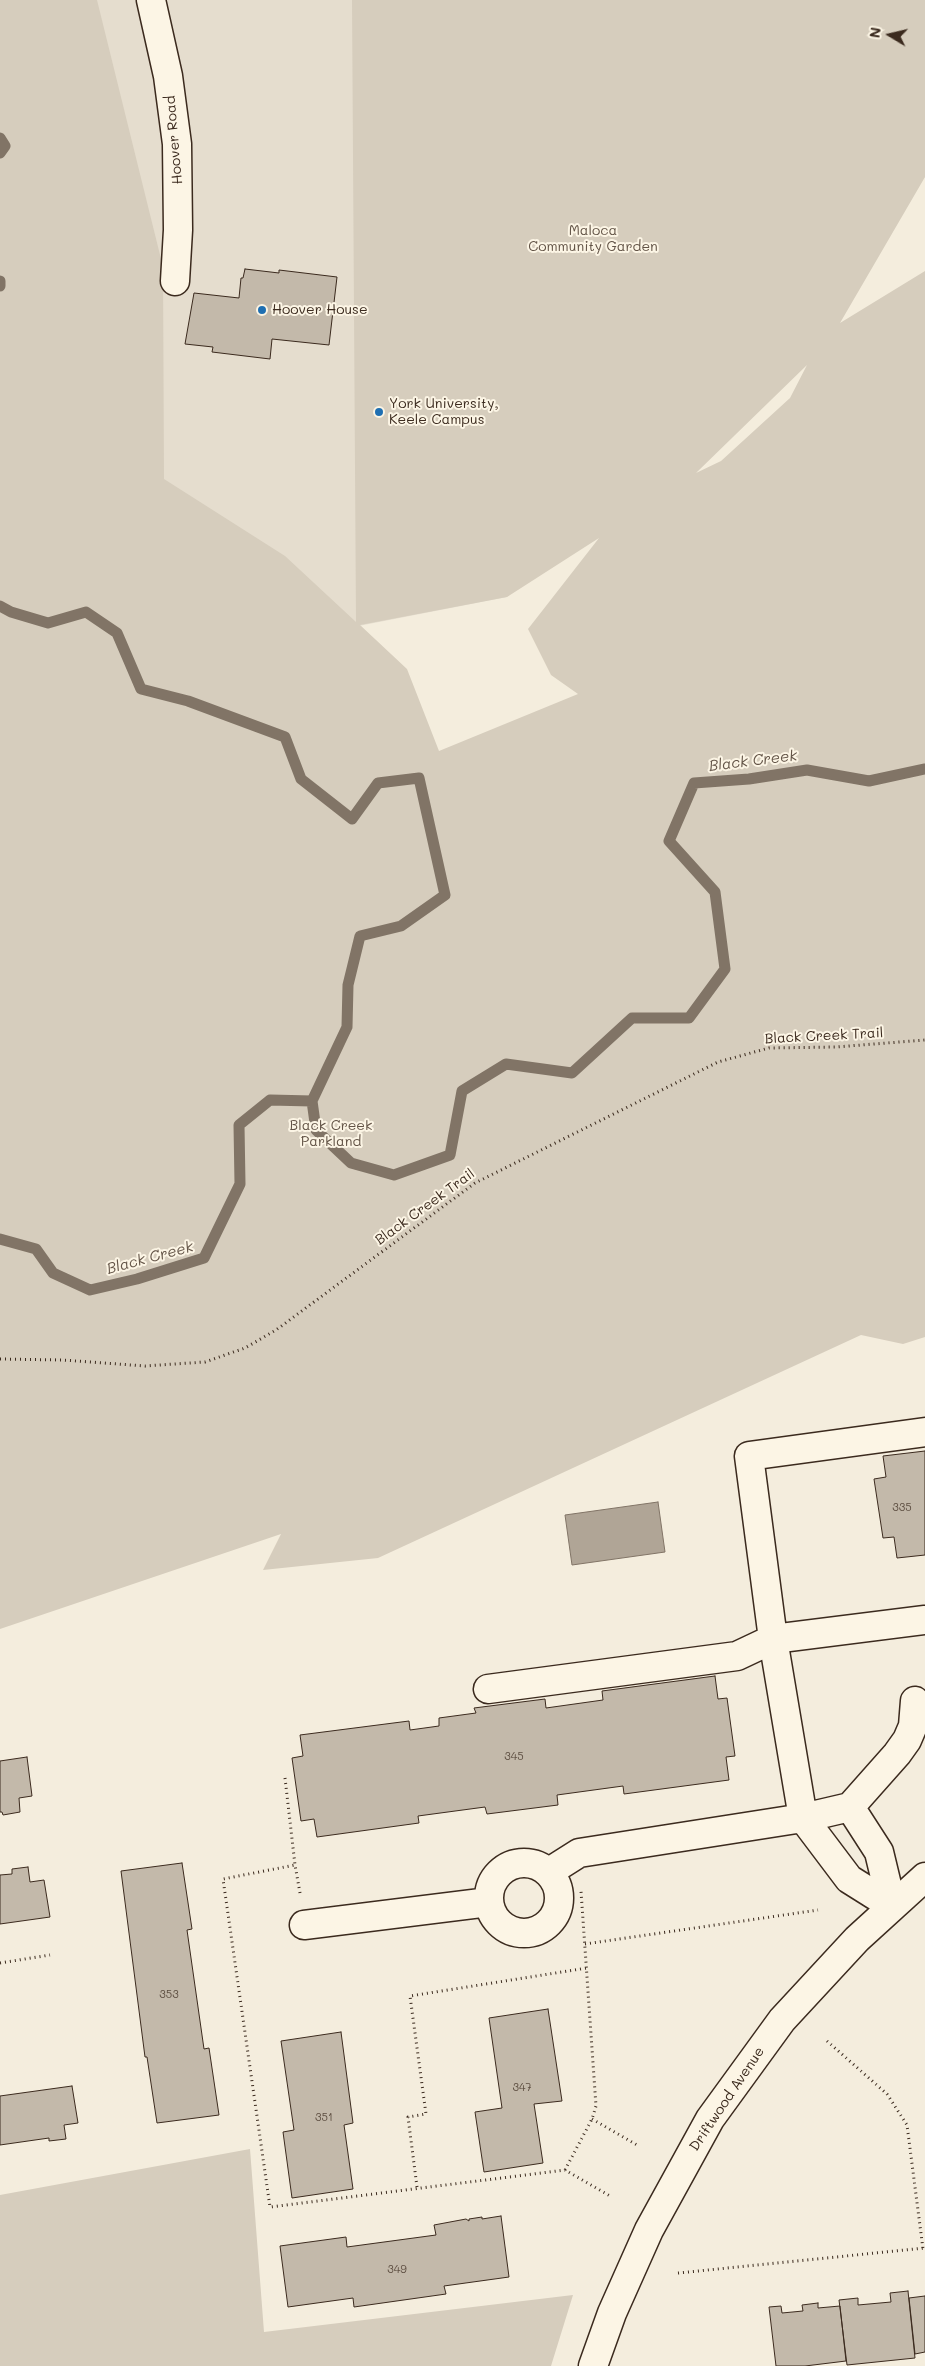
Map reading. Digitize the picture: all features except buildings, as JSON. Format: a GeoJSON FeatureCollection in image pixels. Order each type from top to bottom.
{"type":"FeatureCollection","features":[{"type":"Feature","properties":{"kind":"street","name":"Hoover Road"},"geometry":{"type":"LineString","coordinates":[[151,0],[166,68],[176,144],[179,213],[175,281]]}},
{"type":"Feature","properties":{"kind":"street"},"geometry":{"type":"LineString","coordinates":[[892,1906],[849,1879],[803,1818],[774,1639],[750,1456],[925,1432]]}},
{"type":"Feature","properties":{"kind":"street"},"geometry":{"type":"LineString","coordinates":[[488,1689],[737,1656],[774,1639],[925,1620]]}},
{"type":"Feature","properties":{"kind":"street"},"geometry":{"type":"LineString","coordinates":[[549,1872],[579,1853],[803,1818],[850,1807],[907,1740],[913,1726],[916,1701]]}},
{"type":"Feature","properties":{"kind":"street"},"geometry":{"type":"LineString","coordinates":[[850,1807],[879,1852],[892,1906]]}},
{"type":"Feature","properties":{"kind":"street"},"geometry":{"type":"LineString","coordinates":[[519,1862],[530,1862],[541,1866],[549,1872],[557,1882],[560,1894],[559,1906],[554,1918],[545,1927],[528,1933],[510,1930],[500,1924],[492,1914],[489,1902],[489,1891],[493,1880],[508,1866],[519,1862]]}},
{"type":"Feature","properties":{"kind":"street","name":"Driftwood Avenue"},"geometry":{"type":"LineString","coordinates":[[594,2366],[612,2314],[646,2236],[691,2150],[710,2119],[782,2020],[857,1939],[925,1876]]}},
{"type":"Feature","properties":{"kind":"street"},"geometry":{"type":"LineString","coordinates":[[304,1926],[489,1902]]}},
{"type":"Feature","properties":{"kind":"path","name":"Black Creek Trail"},"geometry":{"type":"LineString","coordinates":[[0,1359],[63,1360],[145,1366],[205,1362],[245,1348],[276,1330],[475,1183],[718,1062],[769,1048],[836,1047],[925,1040]]}},
{"type":"Feature","properties":{"kind":"path"},"geometry":{"type":"LineString","coordinates":[[284,1778],[304,1926]]}},
{"type":"Feature","properties":{"kind":"path"},"geometry":{"type":"LineString","coordinates":[[565,2170],[592,2119],[596,2106],[579,1853]]}},
{"type":"Feature","properties":{"kind":"path"},"geometry":{"type":"LineString","coordinates":[[295,1865],[223,1879],[270,2207],[565,2170],[610,2196]]}},
{"type":"Feature","properties":{"kind":"path"},"geometry":{"type":"LineString","coordinates":[[585,1944],[818,1910]]}},
{"type":"Feature","properties":{"kind":"path"},"geometry":{"type":"LineString","coordinates":[[0,1963],[50,1956]]}},
{"type":"Feature","properties":{"kind":"path"},"geometry":{"type":"LineString","coordinates":[[418,2187],[408,2117],[426,2114],[410,1996],[587,1968]]}},
{"type":"Feature","properties":{"kind":"path"},"geometry":{"type":"LineString","coordinates":[[678,2272],[924,2248],[907,2125],[887,2094],[827,2041]]}},
{"type":"Feature","properties":{"kind":"path"},"geometry":{"type":"LineString","coordinates":[[592,2119],[637,2145]]}},
{"type":"Feature","properties":{"kind":"shaded area","name":"York University, Keele Campus"},"geometry":{"type":"Polygon","coordinates":[[[0,0],[925,0],[925,177],[507,597],[0,696],[0,0]]]}},
{"type":"Feature","properties":{"kind":"shaded area"},"geometry":{"type":"Polygon","coordinates":[[[658,1502],[665,1552],[572,1565],[565,1515],[658,1502]]]}},
{"type":"Feature","properties":{"kind":"green space"},"geometry":{"type":"Polygon","coordinates":[[[0,0],[97,0],[163,267],[164,479],[285,556],[356,622],[352,0],[925,0],[925,177],[840,323],[925,271],[925,1337],[903,1344],[861,1335],[378,1558],[263,1570],[281,1534],[0,1629],[0,0]],[[807,365],[696,473],[721,461],[790,398],[807,365]],[[599,538],[507,597],[360,625],[407,669],[439,751],[578,694],[551,675],[528,629],[599,538]]]}},
{"type":"Feature","properties":{"kind":"green space"},"geometry":{"type":"Polygon","coordinates":[[[250,2149],[264,2332],[573,2295],[551,2366],[0,2366],[0,2195],[250,2149]]]}},
{"type":"Feature","properties":{"kind":"waterway"},"geometry":{"type":"LineString","coordinates":[[0,138],[5,146],[0,153]]}},
{"type":"Feature","properties":{"kind":"waterway"},"geometry":{"type":"LineString","coordinates":[[0,281],[0,286]]}},
{"type":"Feature","properties":{"kind":"waterway"},"geometry":{"type":"LineString","coordinates":[[0,606],[11,612],[48,623],[86,612],[117,633],[141,689],[188,701],[285,737],[301,779],[352,819],[378,783],[419,778],[445,895],[401,926],[360,936],[348,985],[347,1027],[312,1101]]}},
{"type":"Feature","properties":{"kind":"waterway","name":"Black Creek"},"geometry":{"type":"LineString","coordinates":[[312,1101],[316,1130],[351,1163],[394,1175],[450,1155],[462,1091],[506,1064],[572,1073],[632,1018],[689,1018],[725,969],[715,892],[669,841],[694,783],[749,779],[807,770],[869,781],[925,769]]}},
{"type":"Feature","properties":{"kind":"waterway","name":"Black Creek"},"geometry":{"type":"LineString","coordinates":[[0,1239],[36,1249],[53,1273],[90,1290],[137,1279],[204,1258],[240,1184],[239,1125],[270,1100],[312,1101]]}},
{"type":"Feature","properties":{"kind":"place","name":"Hoover House"},"geometry":{"type":"Point","coordinates":[262,310]}},
{"type":"Feature","properties":{"kind":"place","name":"York University, Keele Campus"},"geometry":{"type":"Point","coordinates":[379,412]}},
{"type":"Feature","properties":{"kind":"park label","name":"Maloca Community Garden"},"geometry":{"type":"Point","coordinates":[593,240]}},
{"type":"Feature","properties":{"kind":"park label","name":"Black Creek Parkland"},"geometry":{"type":"Point","coordinates":[331,1134]}}]}
